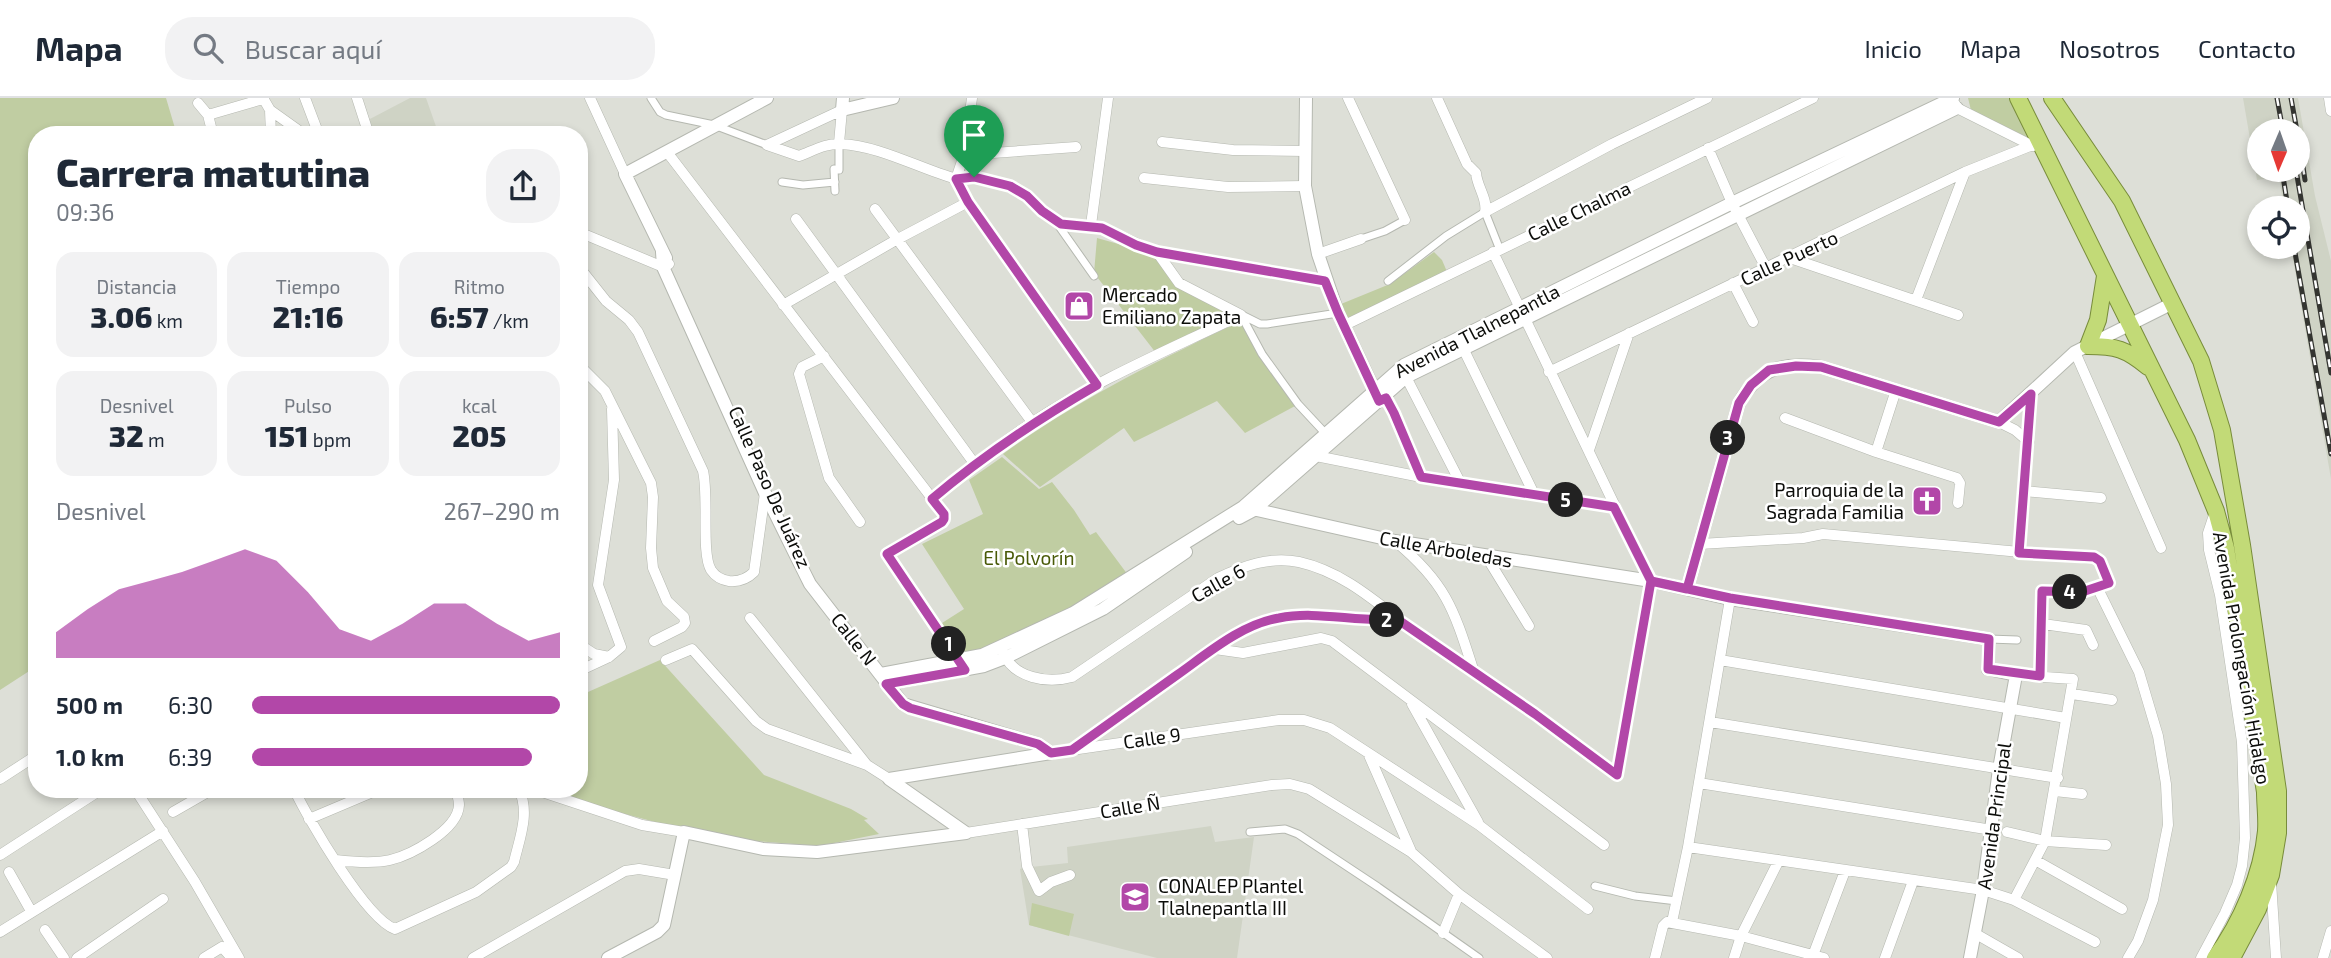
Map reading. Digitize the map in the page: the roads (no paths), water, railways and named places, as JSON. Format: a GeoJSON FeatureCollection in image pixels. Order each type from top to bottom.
{"type":"FeatureCollection","features":[{"type":"Feature","properties":{"kind":"highway","name":"Avenida Prolongación Hidalgo"},"geometry":{"type":"LineString","coordinates":[[2018,98],[2037,147],[2187,440],[2216,511],[2226,548],[2265,792],[2266,831],[2258,868],[2243,908],[2215,958]]}},
{"type":"Feature","properties":{"kind":"highway","name":"Avenida Prolongación Hidalgo"},"geometry":{"type":"LineString","coordinates":[[2052,98],[2122,201],[2201,361],[2222,430],[2242,545],[2278,791],[2278,833],[2271,875],[2258,909],[2232,958]]}},
{"type":"Feature","properties":{"kind":"highway"},"geometry":{"type":"LineString","coordinates":[[2082,349],[2098,320],[2105,276]]}},
{"type":"Feature","properties":{"kind":"highway"},"geometry":{"type":"LineString","coordinates":[[2082,349],[2119,348],[2153,370]]}},
{"type":"Feature","properties":{"kind":"street"},"geometry":{"type":"LineString","coordinates":[[208,115],[263,98],[270,110],[292,126]]}},
{"type":"Feature","properties":{"kind":"street"},"geometry":{"type":"LineString","coordinates":[[305,98],[316,126]]}},
{"type":"Feature","properties":{"kind":"street"},"geometry":{"type":"LineString","coordinates":[[357,98],[366,126]]}},
{"type":"Feature","properties":{"kind":"street"},"geometry":{"type":"LineString","coordinates":[[590,98],[711,367]]}},
{"type":"Feature","properties":{"kind":"street"},"geometry":{"type":"LineString","coordinates":[[651,98],[660,112],[666,115],[714,125],[799,156],[817,147],[839,143],[895,158],[956,179],[974,177],[1010,186],[1027,196],[1055,221],[1094,276]]}},
{"type":"Feature","properties":{"kind":"street"},"geometry":{"type":"LineString","coordinates":[[625,174],[767,98]]}},
{"type":"Feature","properties":{"kind":"street"},"geometry":{"type":"LineString","coordinates":[[767,145],[842,104],[893,98]]}},
{"type":"Feature","properties":{"kind":"street"},"geometry":{"type":"LineString","coordinates":[[972,98],[964,155],[956,179],[968,202],[1097,385]]}},
{"type":"Feature","properties":{"kind":"street"},"geometry":{"type":"LineString","coordinates":[[1091,225],[1108,98]]}},
{"type":"Feature","properties":{"kind":"street"},"geometry":{"type":"LineString","coordinates":[[1306,98],[1305,187],[1325,281],[1377,395],[1386,398],[1394,413],[1421,477]]}},
{"type":"Feature","properties":{"kind":"street"},"geometry":{"type":"LineString","coordinates":[[1318,254],[1340,248],[1405,220],[1348,98]]}},
{"type":"Feature","properties":{"kind":"street"},"geometry":{"type":"LineString","coordinates":[[1437,98],[1467,164],[1476,173],[1496,251],[1521,313],[1651,581]]}},
{"type":"Feature","properties":{"kind":"street"},"geometry":{"type":"LineString","coordinates":[[1388,281],[1446,236],[1485,212],[1612,144],[1707,98]]}},
{"type":"Feature","properties":{"kind":"street","name":"Calle Chalma"},"geometry":{"type":"LineString","coordinates":[[1339,313],[1496,251],[1813,98]]}},
{"type":"Feature","properties":{"kind":"street"},"geometry":{"type":"LineString","coordinates":[[2329,98],[2331,111]]}},
{"type":"Feature","properties":{"kind":"street"},"geometry":{"type":"LineString","coordinates":[[1953,101],[2037,147]]}},
{"type":"Feature","properties":{"kind":"street","name":"Avenida Tlalnepantla"},"geometry":{"type":"LineString","coordinates":[[883,679],[962,665],[1003,653],[1248,509],[1316,456],[1404,365],[1461,342],[1732,203],[1953,101]]}},
{"type":"Feature","properties":{"kind":"street","name":"Avenida Tlalnepantla"},"geometry":{"type":"LineString","coordinates":[[1521,313],[1739,216],[1953,101]]}},
{"type":"Feature","properties":{"kind":"street"},"geometry":{"type":"LineString","coordinates":[[198,103],[208,115],[211,126]]}},
{"type":"Feature","properties":{"kind":"street"},"geometry":{"type":"LineString","coordinates":[[835,191],[834,169],[839,170],[842,104]]}},
{"type":"Feature","properties":{"kind":"street"},"geometry":{"type":"LineString","coordinates":[[270,110],[271,126]]}},
{"type":"Feature","properties":{"kind":"street"},"geometry":{"type":"LineString","coordinates":[[1162,142],[1233,150],[1305,151]]}},
{"type":"Feature","properties":{"kind":"street"},"geometry":{"type":"LineString","coordinates":[[964,155],[1076,147]]}},
{"type":"Feature","properties":{"kind":"street","name":"Calle Puerto"},"geometry":{"type":"LineString","coordinates":[[1549,372],[1965,172],[2037,147]]}},
{"type":"Feature","properties":{"kind":"street"},"geometry":{"type":"LineString","coordinates":[[1708,148],[1732,203],[1766,268]]}},
{"type":"Feature","properties":{"kind":"street"},"geometry":{"type":"LineString","coordinates":[[667,152],[944,514],[944,519],[887,554],[962,665]]}},
{"type":"Feature","properties":{"kind":"street"},"geometry":{"type":"LineString","coordinates":[[1916,300],[1965,172]]}},
{"type":"Feature","properties":{"kind":"street"},"geometry":{"type":"LineString","coordinates":[[1144,178],[1228,187],[1305,187]]}},
{"type":"Feature","properties":{"kind":"street"},"geometry":{"type":"LineString","coordinates":[[782,182],[835,182]]}},
{"type":"Feature","properties":{"kind":"street"},"geometry":{"type":"LineString","coordinates":[[783,305],[968,202]]}},
{"type":"Feature","properties":{"kind":"street"},"geometry":{"type":"LineString","coordinates":[[875,209],[1032,422]]}},
{"type":"Feature","properties":{"kind":"street"},"geometry":{"type":"LineString","coordinates":[[796,219],[974,463]]}},
{"type":"Feature","properties":{"kind":"street"},"geometry":{"type":"LineString","coordinates":[[1055,221],[1067,225],[1091,225],[1157,252],[1325,281]]}},
{"type":"Feature","properties":{"kind":"street"},"geometry":{"type":"LineString","coordinates":[[588,236],[666,266]]}},
{"type":"Feature","properties":{"kind":"street"},"geometry":{"type":"LineString","coordinates":[[1157,252],[1179,283],[1260,324],[1339,313]]}},
{"type":"Feature","properties":{"kind":"street"},"geometry":{"type":"LineString","coordinates":[[1790,258],[1958,315]]}},
{"type":"Feature","properties":{"kind":"street"},"geometry":{"type":"LineString","coordinates":[[588,278],[638,332],[703,471],[707,490],[707,558],[712,571],[725,580],[742,580],[754,572],[765,493]]}},
{"type":"Feature","properties":{"kind":"street"},"geometry":{"type":"LineString","coordinates":[[1733,284],[1753,322]]}},
{"type":"Feature","properties":{"kind":"street"},"geometry":{"type":"LineString","coordinates":[[1999,422],[2082,349],[2173,303]]}},
{"type":"Feature","properties":{"kind":"street"},"geometry":{"type":"LineString","coordinates":[[932,499],[974,463],[1032,422],[1097,385],[1241,315]]}},
{"type":"Feature","properties":{"kind":"street"},"geometry":{"type":"LineString","coordinates":[[1241,315],[1262,354],[1298,404],[1325,433]]}},
{"type":"Feature","properties":{"kind":"street"},"geometry":{"type":"LineString","coordinates":[[1589,450],[1629,333]]}},
{"type":"Feature","properties":{"kind":"street"},"geometry":{"type":"LineString","coordinates":[[1461,342],[1534,495]]}},
{"type":"Feature","properties":{"kind":"street","name":"Avenida Tlalnepantla"},"geometry":{"type":"LineString","coordinates":[[1248,509],[1325,433],[1377,395],[1461,342]]}},
{"type":"Feature","properties":{"kind":"street"},"geometry":{"type":"LineString","coordinates":[[2082,349],[2161,548]]}},
{"type":"Feature","properties":{"kind":"street"},"geometry":{"type":"LineString","coordinates":[[824,356],[802,367],[799,374],[830,478],[860,522]]}},
{"type":"Feature","properties":{"kind":"street","name":"Calle Paso De Juárez"},"geometry":{"type":"LineString","coordinates":[[711,367],[765,493],[810,584]]}},
{"type":"Feature","properties":{"kind":"street","name":"Calle Paso De Juárez"},"geometry":{"type":"LineString","coordinates":[[711,367],[809,567],[810,584]]}},
{"type":"Feature","properties":{"kind":"street"},"geometry":{"type":"LineString","coordinates":[[1687,589],[1739,403],[1759,376],[1769,370],[1782,367],[1821,367],[1999,422],[2015,430],[2029,442]]}},
{"type":"Feature","properties":{"kind":"street"},"geometry":{"type":"LineString","coordinates":[[588,374],[605,391],[653,490],[651,548],[656,579],[667,601],[684,617],[685,622],[682,627],[654,641]]}},
{"type":"Feature","properties":{"kind":"street"},"geometry":{"type":"LineString","coordinates":[[1406,377],[1460,482]]}},
{"type":"Feature","properties":{"kind":"street"},"geometry":{"type":"LineString","coordinates":[[1876,452],[1896,390]]}},
{"type":"Feature","properties":{"kind":"street"},"geometry":{"type":"LineString","coordinates":[[2019,553],[2031,394]]}},
{"type":"Feature","properties":{"kind":"street"},"geometry":{"type":"LineString","coordinates":[[588,667],[619,651],[621,643],[598,585],[614,480],[612,405]]}},
{"type":"Feature","properties":{"kind":"street"},"geometry":{"type":"LineString","coordinates":[[1784,418],[1960,479],[1958,503]]}},
{"type":"Feature","properties":{"kind":"street"},"geometry":{"type":"LineString","coordinates":[[1316,456],[1421,477],[1614,507]]}},
{"type":"Feature","properties":{"kind":"street"},"geometry":{"type":"LineString","coordinates":[[2024,491],[2101,498]]}},
{"type":"Feature","properties":{"kind":"street","name":"Calle Arboledas"},"geometry":{"type":"LineString","coordinates":[[1248,509],[1395,541],[1651,581],[1730,598],[1989,639]]}},
{"type":"Feature","properties":{"kind":"street"},"geometry":{"type":"LineString","coordinates":[[2201,958],[2237,885],[2245,838],[2242,742],[2220,595],[2208,550],[2208,533],[2216,511]]}},
{"type":"Feature","properties":{"kind":"street"},"geometry":{"type":"LineString","coordinates":[[1700,544],[1803,538],[1823,534],[2019,553],[2094,557],[2100,561],[2109,583],[2098,589],[2082,592],[2042,591],[2040,676]]}},
{"type":"Feature","properties":{"kind":"street"},"geometry":{"type":"LineString","coordinates":[[1395,541],[1429,572],[1446,595],[1474,672]]}},
{"type":"Feature","properties":{"kind":"street"},"geometry":{"type":"LineString","coordinates":[[1486,556],[1529,626]]}},
{"type":"Feature","properties":{"kind":"street","name":"Calle 6"},"geometry":{"type":"LineString","coordinates":[[1003,653],[1020,672],[1044,680],[1058,681],[1072,677],[1218,578],[1241,567],[1265,561],[1297,562],[1326,570],[1350,582],[1397,619],[1535,714],[1617,775],[1651,581]]}},
{"type":"Feature","properties":{"kind":"street","name":"Calle N"},"geometry":{"type":"LineString","coordinates":[[810,584],[906,707],[1038,744],[1051,753]]}},
{"type":"Feature","properties":{"kind":"street"},"geometry":{"type":"LineString","coordinates":[[2098,589],[2139,673],[2158,736],[2166,784],[2168,825],[2153,900],[2138,941],[2128,958]]}},
{"type":"Feature","properties":{"kind":"street"},"geometry":{"type":"LineString","coordinates":[[1655,958],[1663,926],[1669,922],[1677,901],[1730,598]]}},
{"type":"Feature","properties":{"kind":"street"},"geometry":{"type":"LineString","coordinates":[[1072,750],[1252,626],[1280,617],[1397,619]]}},
{"type":"Feature","properties":{"kind":"street"},"geometry":{"type":"LineString","coordinates":[[750,618],[867,765]]}},
{"type":"Feature","properties":{"kind":"street"},"geometry":{"type":"LineString","coordinates":[[2043,624],[2086,630],[2093,645]]}},
{"type":"Feature","properties":{"kind":"street"},"geometry":{"type":"LineString","coordinates":[[1215,649],[1243,653],[1321,638],[1332,641],[1604,845]]}},
{"type":"Feature","properties":{"kind":"street"},"geometry":{"type":"LineString","coordinates":[[2014,900],[2045,841],[2073,679],[1988,669],[1989,639],[2017,640]]}},
{"type":"Feature","properties":{"kind":"street"},"geometry":{"type":"LineString","coordinates":[[666,660],[692,649],[756,721],[767,729],[867,765],[966,833]]}},
{"type":"Feature","properties":{"kind":"street"},"geometry":{"type":"LineString","coordinates":[[588,650],[610,657]]}},
{"type":"Feature","properties":{"kind":"street"},"geometry":{"type":"LineString","coordinates":[[1720,660],[2066,718]]}},
{"type":"Feature","properties":{"kind":"street","name":"Avenida Principal"},"geometry":{"type":"LineString","coordinates":[[1970,958],[2016,674]]}},
{"type":"Feature","properties":{"kind":"street"},"geometry":{"type":"LineString","coordinates":[[2072,694],[2112,700]]}},
{"type":"Feature","properties":{"kind":"street"},"geometry":{"type":"LineString","coordinates":[[1410,700],[1479,825]]}},
{"type":"Feature","properties":{"kind":"street","name":"Calle 9"},"geometry":{"type":"LineString","coordinates":[[889,779],[1291,719],[1318,723],[1367,751],[1479,825],[1587,909]]}},
{"type":"Feature","properties":{"kind":"street"},"geometry":{"type":"LineString","coordinates":[[1710,722],[2058,778]]}},
{"type":"Feature","properties":{"kind":"street"},"geometry":{"type":"LineString","coordinates":[[1367,751],[1411,852]]}},
{"type":"Feature","properties":{"kind":"street"},"geometry":{"type":"LineString","coordinates":[[0,779],[28,761]]}},
{"type":"Feature","properties":{"kind":"street"},"geometry":{"type":"LineString","coordinates":[[1699,783],[1992,830]]}},
{"type":"Feature","properties":{"kind":"street","name":"Calle Ñ"},"geometry":{"type":"LineString","coordinates":[[966,833],[1290,784],[1309,789],[1411,852],[1460,894],[1547,958]]}},
{"type":"Feature","properties":{"kind":"street"},"geometry":{"type":"LineString","coordinates":[[2055,791],[2082,794]]}},
{"type":"Feature","properties":{"kind":"street"},"geometry":{"type":"LineString","coordinates":[[0,855],[88,798]]}},
{"type":"Feature","properties":{"kind":"street"},"geometry":{"type":"LineString","coordinates":[[141,798],[237,958]]}},
{"type":"Feature","properties":{"kind":"street"},"geometry":{"type":"LineString","coordinates":[[173,812],[197,798]]}},
{"type":"Feature","properties":{"kind":"street"},"geometry":{"type":"LineString","coordinates":[[298,798],[309,819],[378,919],[395,929],[476,892],[511,867],[525,808],[522,798]]}},
{"type":"Feature","properties":{"kind":"street"},"geometry":{"type":"LineString","coordinates":[[309,819],[359,798]]}},
{"type":"Feature","properties":{"kind":"street"},"geometry":{"type":"LineString","coordinates":[[336,860],[380,861],[421,847],[447,828],[455,818],[459,807],[458,798]]}},
{"type":"Feature","properties":{"kind":"street"},"geometry":{"type":"LineString","coordinates":[[560,798],[642,825],[762,849],[817,852],[966,833]]}},
{"type":"Feature","properties":{"kind":"street"},"geometry":{"type":"LineString","coordinates":[[1022,824],[1027,866],[1039,891],[1051,882],[1070,875]]}},
{"type":"Feature","properties":{"kind":"street"},"geometry":{"type":"LineString","coordinates":[[1250,832],[1284,829],[1298,834],[1479,958]]}},
{"type":"Feature","properties":{"kind":"street"},"geometry":{"type":"LineString","coordinates":[[0,932],[163,831]]}},
{"type":"Feature","properties":{"kind":"street"},"geometry":{"type":"LineString","coordinates":[[608,958],[661,929],[676,875],[684,832]]}},
{"type":"Feature","properties":{"kind":"street"},"geometry":{"type":"LineString","coordinates":[[2007,832],[2045,841],[2106,845]]}},
{"type":"Feature","properties":{"kind":"street"},"geometry":{"type":"LineString","coordinates":[[1688,847],[1983,890],[2014,900],[2095,942]]}},
{"type":"Feature","properties":{"kind":"street"},"geometry":{"type":"LineString","coordinates":[[1734,958],[1741,936],[1779,860]]}},
{"type":"Feature","properties":{"kind":"street"},"geometry":{"type":"LineString","coordinates":[[2035,860],[2122,909]]}},
{"type":"Feature","properties":{"kind":"street"},"geometry":{"type":"LineString","coordinates":[[473,958],[625,871],[639,869],[676,875]]}},
{"type":"Feature","properties":{"kind":"street"},"geometry":{"type":"LineString","coordinates":[[1812,956],[1845,871]]}},
{"type":"Feature","properties":{"kind":"street"},"geometry":{"type":"LineString","coordinates":[[9,872],[32,911]]}},
{"type":"Feature","properties":{"kind":"street"},"geometry":{"type":"LineString","coordinates":[[2271,875],[2276,958]]}},
{"type":"Feature","properties":{"kind":"street"},"geometry":{"type":"LineString","coordinates":[[1885,958],[1913,881]]}},
{"type":"Feature","properties":{"kind":"street"},"geometry":{"type":"LineString","coordinates":[[1595,886],[1635,896],[1677,901]]}},
{"type":"Feature","properties":{"kind":"street"},"geometry":{"type":"LineString","coordinates":[[1443,933],[1460,894]]}},
{"type":"Feature","properties":{"kind":"street"},"geometry":{"type":"LineString","coordinates":[[77,958],[163,899]]}},
{"type":"Feature","properties":{"kind":"street"},"geometry":{"type":"LineString","coordinates":[[1669,922],[1741,936],[1824,958]]}},
{"type":"Feature","properties":{"kind":"street"},"geometry":{"type":"LineString","coordinates":[[45,930],[64,958]]}},
{"type":"Feature","properties":{"kind":"street"},"geometry":{"type":"LineString","coordinates":[[2323,958],[2331,931]]}},
{"type":"Feature","properties":{"kind":"street"},"geometry":{"type":"LineString","coordinates":[[1976,934],[2018,958]]}},
{"type":"Feature","properties":{"kind":"street"},"geometry":{"type":"LineString","coordinates":[[204,958],[222,947],[230,956],[237,958]]}},
{"type":"Feature","properties":{"kind":"railway"},"geometry":{"type":"LineString","coordinates":[[2277,98],[2281,119]]}},
{"type":"Feature","properties":{"kind":"railway"},"geometry":{"type":"LineString","coordinates":[[2291,98],[2295,119]]}},
{"type":"Feature","properties":{"kind":"railway"},"geometry":{"type":"LineString","coordinates":[[2284,182],[2286,196]]}},
{"type":"Feature","properties":{"kind":"railway"},"geometry":{"type":"LineString","coordinates":[[2298,182],[2331,373]]}},
{"type":"Feature","properties":{"kind":"railway"},"geometry":{"type":"LineString","coordinates":[[2296,259],[2331,454]]}},
{"type":"Feature","properties":{"kind":"place","name":"Mercado Emiliano Zapata"},"geometry":{"type":"Point","coordinates":[1079,306]}},
{"type":"Feature","properties":{"kind":"place","name":"Parroquia de la Sagrada Familia"},"geometry":{"type":"Point","coordinates":[1927,501]}},
{"type":"Feature","properties":{"kind":"place","name":"CONALEP Plantel Tlalnepantla III"},"geometry":{"type":"Point","coordinates":[1135,897]}},
{"type":"Feature","properties":{"kind":"park label","name":"El Polvorín"},"geometry":{"type":"Point","coordinates":[1029,558]}}]}
